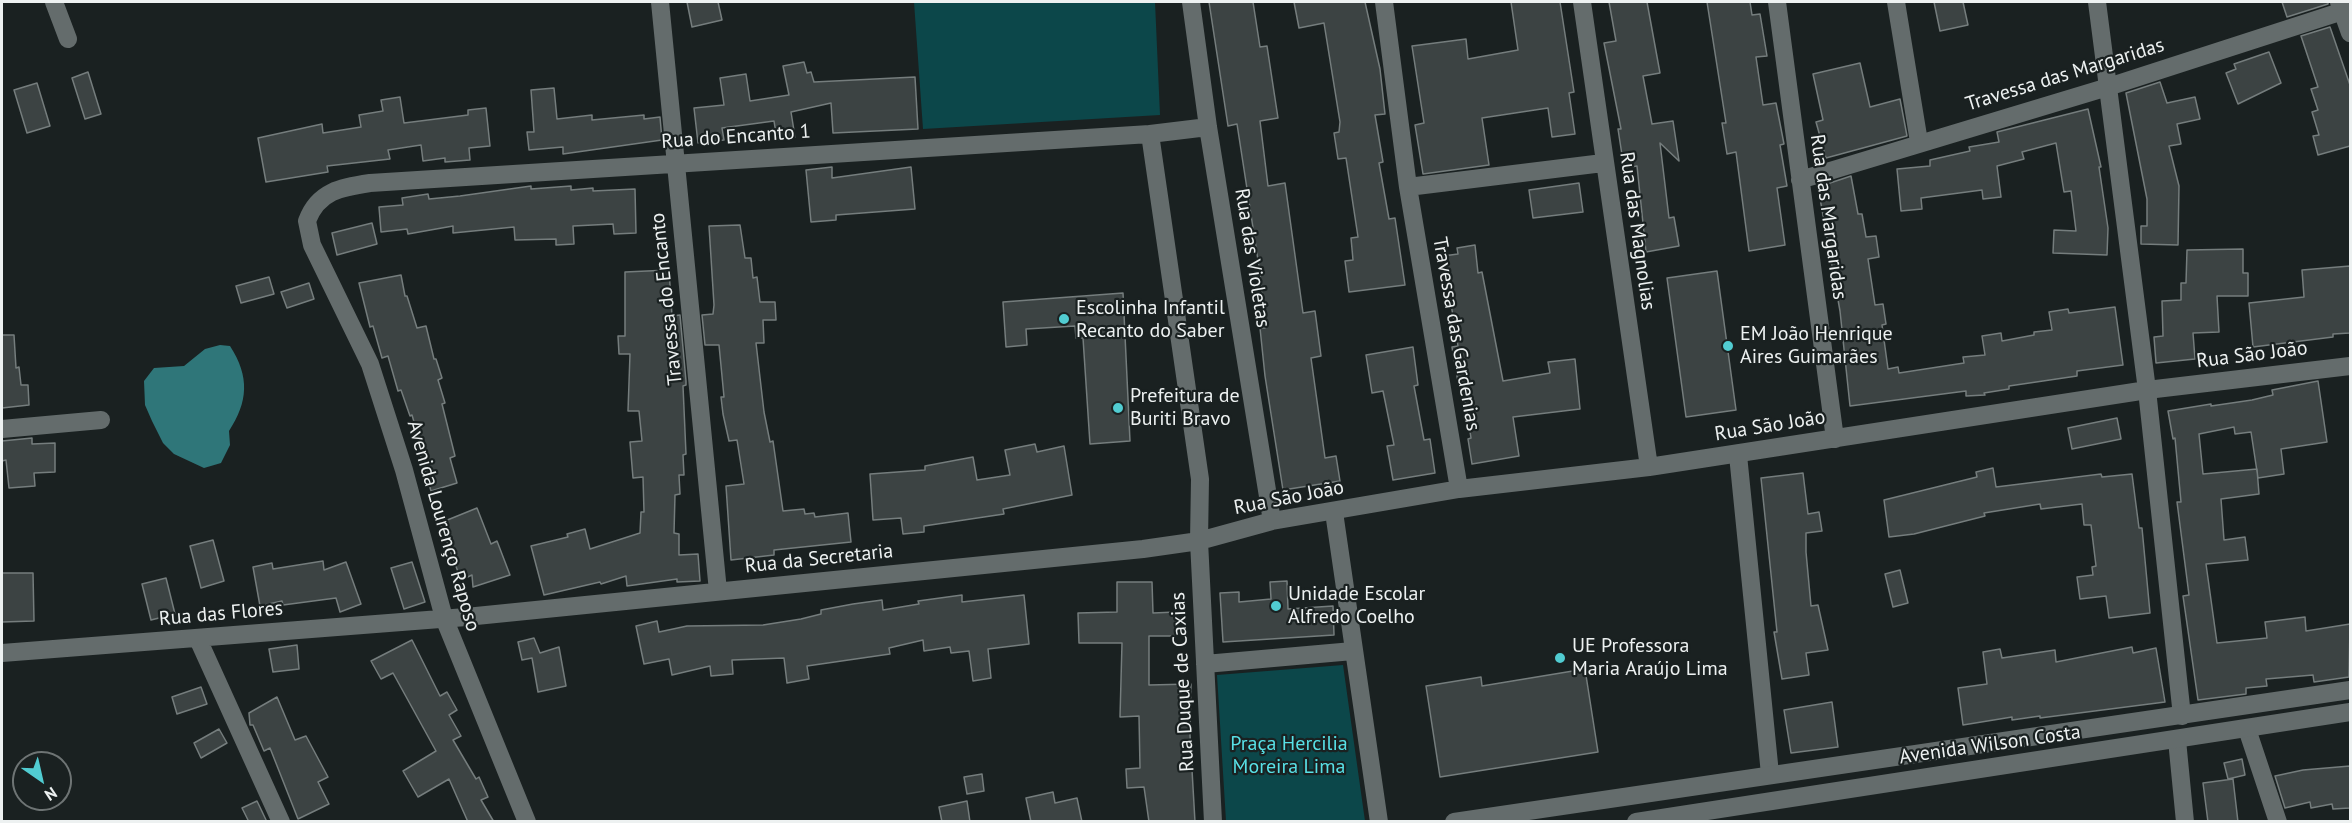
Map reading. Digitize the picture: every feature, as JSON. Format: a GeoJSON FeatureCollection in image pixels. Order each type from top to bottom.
{"type":"FeatureCollection","features":[{"type":"Feature","properties":{"kind":"street"},"geometry":{"type":"LineString","coordinates":[[54,2],[68,39]]}},
{"type":"Feature","properties":{"kind":"street","name":"Travessa do Encanto"},"geometry":{"type":"LineString","coordinates":[[660,2],[718,591]]}},
{"type":"Feature","properties":{"kind":"street","name":"Rua das Violetas"},"geometry":{"type":"LineString","coordinates":[[1191,2],[1208,127],[1272,521]]}},
{"type":"Feature","properties":{"kind":"street","name":"Travessa das Gardenias"},"geometry":{"type":"LineString","coordinates":[[1384,2],[1408,187],[1459,489]]}},
{"type":"Feature","properties":{"kind":"street","name":"Rua das Magnolias"},"geometry":{"type":"LineString","coordinates":[[1582,2],[1649,467]]}},
{"type":"Feature","properties":{"kind":"street","name":"Rua das Margaridas"},"geometry":{"type":"LineString","coordinates":[[1777,2],[1835,439]]}},
{"type":"Feature","properties":{"kind":"street"},"geometry":{"type":"LineString","coordinates":[[1896,2],[1919,142]]}},
{"type":"Feature","properties":{"kind":"street"},"geometry":{"type":"LineString","coordinates":[[2097,2],[2147,390],[2182,716]]}},
{"type":"Feature","properties":{"kind":"street"},"geometry":{"type":"LineString","coordinates":[[2341,6],[2350,33]]}},
{"type":"Feature","properties":{"kind":"street","name":"Travessa das Margaridas"},"geometry":{"type":"LineString","coordinates":[[1800,180],[1919,142],[2108,87],[2341,6]]}},
{"type":"Feature","properties":{"kind":"street","name":"Rua do Encanto 1"},"geometry":{"type":"LineString","coordinates":[[312,245],[307,221],[311,210],[326,194],[345,186],[1150,134],[1208,127]]}},
{"type":"Feature","properties":{"kind":"street"},"geometry":{"type":"LineString","coordinates":[[1150,134],[1200,479],[1198,541]]}},
{"type":"Feature","properties":{"kind":"street"},"geometry":{"type":"LineString","coordinates":[[1408,187],[1604,163]]}},
{"type":"Feature","properties":{"kind":"street","name":"Avenida Lourenço Raposo"},"geometry":{"type":"LineString","coordinates":[[312,245],[370,364],[404,470],[444,618],[527,822]]}},
{"type":"Feature","properties":{"kind":"street","name":"Rua São João"},"geometry":{"type":"LineString","coordinates":[[1198,541],[1272,521],[1459,489],[1738,455],[2147,390],[2350,366]]}},
{"type":"Feature","properties":{"kind":"street"},"geometry":{"type":"LineString","coordinates":[[2,429],[100,420]]}},
{"type":"Feature","properties":{"kind":"street"},"geometry":{"type":"LineString","coordinates":[[1738,455],[1770,774]]}},
{"type":"Feature","properties":{"kind":"street"},"geometry":{"type":"LineString","coordinates":[[1334,512],[1379,822]]}},
{"type":"Feature","properties":{"kind":"street","name":"Rua da Secretaria"},"geometry":{"type":"LineString","coordinates":[[444,618],[1143,549],[1198,541]]}},
{"type":"Feature","properties":{"kind":"street","name":"Rua Duque de Caxias"},"geometry":{"type":"LineString","coordinates":[[1198,541],[1213,822]]}},
{"type":"Feature","properties":{"kind":"street","name":"Rua das Flores"},"geometry":{"type":"LineString","coordinates":[[2,653],[444,618]]}},
{"type":"Feature","properties":{"kind":"street"},"geometry":{"type":"LineString","coordinates":[[198,639],[281,822]]}},
{"type":"Feature","properties":{"kind":"street"},"geometry":{"type":"LineString","coordinates":[[1205,664],[1353,651]]}},
{"type":"Feature","properties":{"kind":"street"},"geometry":{"type":"LineString","coordinates":[[1454,822],[2350,690]]}},
{"type":"Feature","properties":{"kind":"street","name":"Avenida Wilson Costa"},"geometry":{"type":"LineString","coordinates":[[1636,822],[2350,712]]}},
{"type":"Feature","properties":{"kind":"street"},"geometry":{"type":"LineString","coordinates":[[2247,729],[2278,822]]}},
{"type":"Feature","properties":{"kind":"street"},"geometry":{"type":"LineString","coordinates":[[2177,740],[2185,822]]}},
{"type":"Feature","properties":{"kind":"street"},"geometry":{"type":"LineString","coordinates":[[1835,766],[1839,790]]}},
{"type":"Feature","properties":{"kind":"green space"},"geometry":{"type":"Polygon","coordinates":[[[914,2],[1155,2],[1160,115],[923,129],[914,2]]]}},
{"type":"Feature","properties":{"kind":"green space","name":"Praça Hercilia Moreira Lima"},"geometry":{"type":"Polygon","coordinates":[[[1343,665],[1365,821],[1226,821],[1217,675],[1343,665]]]}},
{"type":"Feature","properties":{"kind":"shaded area"},"geometry":{"type":"Polygon","coordinates":[[[220,345],[230,346],[241,368],[243,400],[229,431],[230,445],[221,463],[204,468],[174,454],[163,443],[145,405],[144,381],[154,368],[184,366],[205,349],[220,345]]]}},
{"type":"Feature","properties":{"kind":"building"},"geometry":{"type":"Polygon","coordinates":[[[687,2],[718,2],[722,20],[692,27],[687,2]]]}},
{"type":"Feature","properties":{"kind":"building"},"geometry":{"type":"Polygon","coordinates":[[[1209,2],[1253,2],[1260,47],[1267,46],[1278,118],[1260,121],[1268,186],[1285,183],[1303,313],[1315,311],[1321,356],[1311,358],[1325,458],[1336,456],[1340,481],[1283,490],[1265,376],[1260,328],[1265,328],[1260,273],[1237,124],[1228,126],[1209,2]]]}},
{"type":"Feature","properties":{"kind":"building"},"geometry":{"type":"Polygon","coordinates":[[[1294,2],[1365,2],[1380,69],[1385,114],[1375,115],[1383,162],[1379,163],[1389,219],[1395,218],[1405,285],[1349,292],[1345,261],[1353,260],[1351,238],[1358,237],[1346,158],[1338,159],[1334,133],[1339,132],[1340,122],[1324,23],[1299,28],[1294,2]]]}},
{"type":"Feature","properties":{"kind":"building"},"geometry":{"type":"Polygon","coordinates":[[[1511,2],[1560,2],[1574,92],[1569,93],[1575,134],[1552,137],[1548,108],[1482,118],[1489,165],[1423,174],[1415,125],[1424,123],[1412,46],[1466,39],[1468,59],[1518,50],[1511,2]]]}},
{"type":"Feature","properties":{"kind":"building"},"geometry":{"type":"Polygon","coordinates":[[[1609,2],[1647,2],[1660,73],[1643,76],[1652,124],[1673,121],[1679,161],[1660,143],[1669,218],[1674,217],[1679,246],[1646,252],[1637,166],[1624,168],[1618,129],[1621,129],[1604,43],[1616,41],[1609,2]]]}},
{"type":"Feature","properties":{"kind":"building"},"geometry":{"type":"Polygon","coordinates":[[[1707,2],[1750,2],[1752,15],[1760,14],[1767,56],[1756,57],[1763,105],[1776,103],[1784,144],[1780,145],[1787,186],[1777,188],[1785,245],[1749,251],[1736,152],[1727,154],[1722,123],[1726,123],[1707,2]]]}},
{"type":"Feature","properties":{"kind":"building"},"geometry":{"type":"Polygon","coordinates":[[[1934,2],[1963,2],[1968,25],[1940,31],[1934,2]]]}},
{"type":"Feature","properties":{"kind":"building"},"geometry":{"type":"Polygon","coordinates":[[[2282,2],[2328,2],[2328,4],[2287,17],[2282,2]]]}},
{"type":"Feature","properties":{"kind":"building"},"geometry":{"type":"Polygon","coordinates":[[[2330,27],[2350,85],[2350,146],[2318,155],[2313,136],[2319,135],[2312,112],[2318,110],[2311,89],[2318,87],[2301,36],[2330,27]]]}},
{"type":"Feature","properties":{"kind":"building"},"geometry":{"type":"Polygon","coordinates":[[[2269,52],[2281,83],[2238,104],[2226,73],[2236,69],[2234,64],[2269,52]]]}},
{"type":"Feature","properties":{"kind":"building"},"geometry":{"type":"Polygon","coordinates":[[[804,62],[807,73],[811,72],[814,82],[915,77],[918,129],[833,133],[831,103],[791,112],[795,137],[777,140],[774,121],[722,128],[724,140],[698,143],[694,108],[724,105],[720,78],[746,74],[750,101],[789,95],[783,66],[804,62]]]}},
{"type":"Feature","properties":{"kind":"building"},"geometry":{"type":"Polygon","coordinates":[[[1860,63],[1870,107],[1900,99],[1907,136],[1826,158],[1816,122],[1823,120],[1813,74],[1860,63]]]}},
{"type":"Feature","properties":{"kind":"building"},"geometry":{"type":"Polygon","coordinates":[[[88,72],[101,114],[85,119],[72,78],[88,72]]]}},
{"type":"Feature","properties":{"kind":"building"},"geometry":{"type":"Polygon","coordinates":[[[2160,82],[2167,103],[2195,97],[2200,119],[2177,124],[2181,144],[2169,146],[2179,186],[2178,245],[2141,244],[2141,226],[2147,226],[2147,199],[2126,93],[2160,82]]]}},
{"type":"Feature","properties":{"kind":"building"},"geometry":{"type":"Polygon","coordinates":[[[37,83],[50,126],[27,133],[14,90],[37,83]]]}},
{"type":"Feature","properties":{"kind":"building"},"geometry":{"type":"Polygon","coordinates":[[[554,88],[557,119],[592,115],[592,120],[644,115],[644,119],[660,117],[662,140],[563,154],[563,147],[529,150],[527,132],[534,132],[531,90],[554,88]]]}},
{"type":"Feature","properties":{"kind":"building"},"geometry":{"type":"Polygon","coordinates":[[[400,97],[404,123],[468,115],[468,110],[486,108],[490,146],[469,148],[470,160],[445,162],[445,158],[423,161],[421,145],[388,150],[390,159],[327,166],[328,172],[266,182],[258,138],[322,124],[323,133],[361,127],[359,115],[383,111],[381,100],[400,97]]]}},
{"type":"Feature","properties":{"kind":"building"},"geometry":{"type":"Polygon","coordinates":[[[2088,109],[2101,167],[2099,167],[2108,228],[2107,255],[2053,253],[2054,230],[2076,231],[2071,191],[2064,192],[2056,143],[2022,152],[2024,159],[1997,166],[2001,197],[1983,199],[1982,190],[1921,198],[1922,209],[1901,211],[1897,169],[1930,166],[1930,160],[1970,151],[1969,147],[1999,142],[1997,132],[2088,109]]]}},
{"type":"Feature","properties":{"kind":"building"},"geometry":{"type":"Polygon","coordinates":[[[832,167],[832,178],[911,167],[915,209],[836,215],[836,220],[811,222],[806,170],[832,167]]]}},
{"type":"Feature","properties":{"kind":"building"},"geometry":{"type":"Polygon","coordinates":[[[1851,176],[1858,214],[1862,214],[1866,237],[1876,236],[1879,257],[1868,259],[1875,305],[1883,304],[1886,324],[1882,325],[1888,369],[1898,367],[1899,373],[1964,363],[1963,357],[1985,355],[1982,336],[2001,333],[2002,341],[2034,335],[2034,332],[2052,330],[2049,312],[2068,309],[2069,313],[2115,307],[2123,365],[2077,371],[2077,376],[2009,386],[2009,389],[1984,393],[1985,395],[1966,396],[1966,391],[1850,406],[1840,311],[1818,187],[1851,176]]]}},
{"type":"Feature","properties":{"kind":"building"},"geometry":{"type":"Polygon","coordinates":[[[1579,183],[1583,212],[1533,218],[1529,190],[1579,183]]]}},
{"type":"Feature","properties":{"kind":"building"},"geometry":{"type":"Polygon","coordinates":[[[531,186],[531,189],[571,186],[571,190],[593,188],[593,191],[635,189],[636,233],[614,234],[613,224],[573,226],[574,244],[556,245],[556,239],[515,240],[514,227],[453,233],[453,226],[408,234],[407,229],[381,232],[379,207],[403,205],[402,198],[428,194],[429,199],[531,186]]]}},
{"type":"Feature","properties":{"kind":"building"},"geometry":{"type":"Polygon","coordinates":[[[372,223],[377,244],[337,255],[332,233],[372,223]]]}},
{"type":"Feature","properties":{"kind":"building"},"geometry":{"type":"Polygon","coordinates":[[[740,225],[745,258],[751,258],[753,278],[757,277],[760,302],[775,302],[776,320],[763,320],[764,343],[756,343],[764,412],[770,442],[773,441],[783,511],[804,509],[805,514],[814,513],[815,517],[848,513],[851,542],[774,550],[774,555],[731,560],[726,486],[744,484],[737,440],[729,441],[723,414],[721,397],[724,397],[719,345],[705,345],[702,315],[713,314],[714,305],[709,226],[740,225]]]}},
{"type":"Feature","properties":{"kind":"building"},"geometry":{"type":"Polygon","coordinates":[[[1475,245],[1478,273],[1482,272],[1503,381],[1550,373],[1548,362],[1575,359],[1580,409],[1513,417],[1519,456],[1472,464],[1468,439],[1471,438],[1462,382],[1458,382],[1452,347],[1458,346],[1443,256],[1458,254],[1457,248],[1475,245]]]}},
{"type":"Feature","properties":{"kind":"building"},"geometry":{"type":"Polygon","coordinates":[[[2243,249],[2243,273],[2248,273],[2248,296],[2217,296],[2219,332],[2193,333],[2195,359],[2156,363],[2154,337],[2163,336],[2162,301],[2181,300],[2181,283],[2186,283],[2187,250],[2243,249]]]}},
{"type":"Feature","properties":{"kind":"building"},"geometry":{"type":"Polygon","coordinates":[[[2350,266],[2350,333],[2253,347],[2249,303],[2304,297],[2302,270],[2350,266]]]}},
{"type":"Feature","properties":{"kind":"building"},"geometry":{"type":"Polygon","coordinates":[[[669,270],[672,316],[680,315],[686,381],[686,385],[683,386],[686,454],[683,455],[684,475],[679,475],[680,494],[675,495],[674,533],[679,534],[679,555],[698,554],[700,581],[677,582],[677,579],[627,586],[626,576],[601,584],[600,582],[544,595],[531,546],[568,537],[567,534],[585,529],[590,549],[640,533],[641,512],[644,512],[643,477],[633,478],[630,442],[642,441],[639,411],[628,411],[630,354],[619,354],[618,336],[625,336],[625,272],[669,270]]]}},
{"type":"Feature","properties":{"kind":"building"},"geometry":{"type":"Polygon","coordinates":[[[1717,271],[1736,410],[1686,417],[1667,278],[1717,271]]]}},
{"type":"Feature","properties":{"kind":"building"},"geometry":{"type":"Polygon","coordinates":[[[401,275],[405,296],[407,296],[417,328],[426,326],[434,359],[436,359],[442,378],[438,380],[445,403],[442,404],[455,456],[450,458],[457,483],[431,491],[418,447],[421,446],[412,415],[410,416],[401,390],[398,391],[388,356],[382,358],[373,326],[370,327],[359,283],[401,275]]]}},
{"type":"Feature","properties":{"kind":"building"},"geometry":{"type":"Polygon","coordinates":[[[269,277],[274,294],[241,303],[236,286],[269,277]]]}},
{"type":"Feature","properties":{"kind":"building"},"geometry":{"type":"Polygon","coordinates":[[[309,283],[314,299],[287,308],[281,292],[309,283]]]}},
{"type":"Feature","properties":{"kind":"building"},"geometry":{"type":"Polygon","coordinates":[[[1123,293],[1130,441],[1090,444],[1083,338],[1076,338],[1075,326],[1026,329],[1027,345],[1006,347],[1003,302],[1123,293]]]}},
{"type":"Feature","properties":{"kind":"building"},"geometry":{"type":"Polygon","coordinates":[[[2,335],[14,335],[16,368],[19,367],[21,385],[28,385],[29,405],[2,408],[2,335]]]}},
{"type":"Feature","properties":{"kind":"building"},"geometry":{"type":"Polygon","coordinates":[[[1413,347],[1418,385],[1414,386],[1424,440],[1430,439],[1435,473],[1393,480],[1387,446],[1394,445],[1383,391],[1372,393],[1366,355],[1413,347]]]}},
{"type":"Feature","properties":{"kind":"building"},"geometry":{"type":"Polygon","coordinates":[[[2318,381],[2327,442],[2281,449],[2284,474],[2258,478],[2257,474],[2259,494],[2221,499],[2224,540],[2245,537],[2248,560],[2206,564],[2217,643],[2267,638],[2265,622],[2305,617],[2306,631],[2350,624],[2349,677],[2314,682],[2313,675],[2266,679],[2267,686],[2246,688],[2246,694],[2198,700],[2183,596],[2189,595],[2177,502],[2181,502],[2175,438],[2173,439],[2168,411],[2252,400],[2273,395],[2272,390],[2318,381]],[[2234,427],[2199,434],[2203,474],[2257,469],[2251,432],[2235,434],[2234,427]]]}},
{"type":"Feature","properties":{"kind":"building"},"geometry":{"type":"Polygon","coordinates":[[[2117,418],[2121,439],[2072,449],[2068,428],[2117,418]]]}},
{"type":"Feature","properties":{"kind":"building"},"geometry":{"type":"Polygon","coordinates":[[[32,438],[32,444],[55,443],[55,472],[34,473],[35,486],[9,488],[6,460],[2,461],[2,441],[32,438]]]}},
{"type":"Feature","properties":{"kind":"building"},"geometry":{"type":"Polygon","coordinates":[[[1035,444],[1037,452],[1064,446],[1072,495],[1003,509],[1004,514],[924,526],[924,532],[903,534],[901,518],[873,520],[870,474],[925,470],[925,466],[973,457],[977,480],[1010,475],[1005,450],[1035,444]]]}},
{"type":"Feature","properties":{"kind":"building"},"geometry":{"type":"Polygon","coordinates":[[[1993,468],[1996,487],[2101,474],[2102,477],[2132,474],[2139,528],[2142,528],[2150,613],[2109,618],[2106,596],[2080,599],[2077,577],[2093,575],[2092,567],[2096,566],[2091,525],[2084,525],[2082,504],[2041,509],[2040,504],[1984,513],[1985,516],[1914,534],[1889,537],[1884,500],[1977,477],[1976,472],[1993,468]]]}},
{"type":"Feature","properties":{"kind":"building"},"geometry":{"type":"Polygon","coordinates":[[[1803,473],[1808,514],[1819,512],[1822,531],[1806,533],[1806,552],[1811,606],[1818,605],[1828,650],[1806,653],[1809,675],[1782,679],[1774,632],[1777,632],[1761,478],[1803,473]]]}},
{"type":"Feature","properties":{"kind":"building"},"geometry":{"type":"Polygon","coordinates":[[[477,508],[491,544],[497,541],[510,575],[473,587],[472,575],[461,580],[440,523],[477,508]]]}},
{"type":"Feature","properties":{"kind":"building"},"geometry":{"type":"Polygon","coordinates":[[[213,540],[224,581],[201,588],[190,546],[213,540]]]}},
{"type":"Feature","properties":{"kind":"building"},"geometry":{"type":"Polygon","coordinates":[[[323,561],[324,570],[346,562],[361,604],[340,612],[336,598],[283,605],[282,601],[260,606],[253,567],[272,563],[273,569],[323,561]]]}},
{"type":"Feature","properties":{"kind":"building"},"geometry":{"type":"Polygon","coordinates":[[[412,562],[425,602],[404,609],[391,568],[412,562]]]}},
{"type":"Feature","properties":{"kind":"building"},"geometry":{"type":"Polygon","coordinates":[[[1900,570],[1908,603],[1893,607],[1885,574],[1900,570]]]}},
{"type":"Feature","properties":{"kind":"building"},"geometry":{"type":"Polygon","coordinates":[[[2,573],[33,573],[34,621],[2,622],[2,573]]]}},
{"type":"Feature","properties":{"kind":"building"},"geometry":{"type":"Polygon","coordinates":[[[166,578],[175,614],[151,620],[142,584],[166,578]]]}},
{"type":"Feature","properties":{"kind":"building"},"geometry":{"type":"Polygon","coordinates":[[[1287,581],[1288,609],[1333,606],[1334,635],[1223,642],[1220,593],[1239,592],[1239,602],[1271,599],[1270,582],[1287,581]]]}},
{"type":"Feature","properties":{"kind":"building"},"geometry":{"type":"Polygon","coordinates":[[[1117,582],[1152,582],[1153,613],[1176,612],[1176,636],[1149,636],[1149,685],[1191,684],[1190,735],[1195,822],[1149,822],[1144,787],[1127,788],[1126,769],[1140,768],[1139,716],[1120,717],[1122,643],[1079,643],[1078,613],[1117,612],[1117,582]]]}},
{"type":"Feature","properties":{"kind":"building"},"geometry":{"type":"Polygon","coordinates":[[[962,595],[962,602],[1024,595],[1029,644],[988,649],[991,678],[973,681],[969,651],[951,653],[950,647],[924,651],[923,640],[889,648],[890,654],[807,666],[809,679],[787,683],[784,658],[732,660],[733,674],[711,676],[710,666],[672,675],[669,659],[644,664],[636,626],[657,621],[659,632],[687,626],[763,625],[801,619],[821,614],[821,610],[853,604],[882,600],[883,610],[919,604],[918,601],[962,595]]]}},
{"type":"Feature","properties":{"kind":"building"},"geometry":{"type":"Polygon","coordinates":[[[534,638],[540,653],[559,647],[566,686],[538,692],[532,658],[522,660],[518,642],[534,638]]]}},
{"type":"Feature","properties":{"kind":"building"},"geometry":{"type":"Polygon","coordinates":[[[412,640],[440,696],[447,692],[457,710],[449,715],[461,736],[453,740],[476,779],[479,777],[488,797],[481,800],[494,822],[468,822],[449,779],[418,797],[403,771],[436,751],[393,673],[381,679],[371,661],[412,640]]]}},
{"type":"Feature","properties":{"kind":"building"},"geometry":{"type":"Polygon","coordinates":[[[297,645],[299,669],[273,672],[269,649],[297,645]]]}},
{"type":"Feature","properties":{"kind":"building"},"geometry":{"type":"Polygon","coordinates":[[[2132,647],[2133,653],[2156,648],[2165,702],[2040,718],[2040,716],[2012,720],[2012,717],[1963,725],[1958,688],[1987,684],[1983,652],[2000,649],[2002,658],[2055,650],[2056,662],[2132,647]]]}},
{"type":"Feature","properties":{"kind":"building"},"geometry":{"type":"Polygon","coordinates":[[[1585,669],[1598,752],[1440,777],[1426,686],[1481,677],[1482,686],[1585,669]]]}},
{"type":"Feature","properties":{"kind":"building"},"geometry":{"type":"Polygon","coordinates":[[[201,687],[207,704],[177,714],[172,697],[201,687]]]}},
{"type":"Feature","properties":{"kind":"building"},"geometry":{"type":"Polygon","coordinates":[[[277,697],[295,740],[306,736],[328,777],[318,782],[329,804],[298,819],[270,748],[264,751],[253,725],[250,725],[249,713],[277,697]]]}},
{"type":"Feature","properties":{"kind":"building"},"geometry":{"type":"Polygon","coordinates":[[[1832,702],[1838,747],[1791,753],[1784,710],[1832,702]]]}},
{"type":"Feature","properties":{"kind":"building"},"geometry":{"type":"Polygon","coordinates":[[[219,729],[227,743],[201,758],[194,743],[219,729]]]}},
{"type":"Feature","properties":{"kind":"building"},"geometry":{"type":"Polygon","coordinates":[[[2242,759],[2245,775],[2228,779],[2224,763],[2242,759]]]}},
{"type":"Feature","properties":{"kind":"building"},"geometry":{"type":"Polygon","coordinates":[[[2350,766],[2350,808],[2333,809],[2332,804],[2311,808],[2310,802],[2285,808],[2275,776],[2303,770],[2350,766]]]}},
{"type":"Feature","properties":{"kind":"building"},"geometry":{"type":"Polygon","coordinates":[[[982,774],[984,791],[967,794],[964,777],[982,774]]]}},
{"type":"Feature","properties":{"kind":"building"},"geometry":{"type":"Polygon","coordinates":[[[2233,779],[2238,822],[2208,822],[2203,783],[2233,779]]]}},
{"type":"Feature","properties":{"kind":"building"},"geometry":{"type":"Polygon","coordinates":[[[1053,792],[1055,803],[1077,798],[1082,822],[1031,822],[1026,798],[1053,792]]]}},
{"type":"Feature","properties":{"kind":"building"},"geometry":{"type":"Polygon","coordinates":[[[257,801],[267,822],[249,822],[242,808],[257,801]]]}},
{"type":"Feature","properties":{"kind":"building"},"geometry":{"type":"Polygon","coordinates":[[[967,801],[970,822],[942,822],[939,807],[967,801]]]}},
{"type":"Feature","properties":{"kind":"place","name":"Escolinha Infantil Recanto do Saber"},"geometry":{"type":"Point","coordinates":[1064,319]}},
{"type":"Feature","properties":{"kind":"place","name":"EM João Henrique Aires Guimarães"},"geometry":{"type":"Point","coordinates":[1728,346]}},
{"type":"Feature","properties":{"kind":"place","name":"Prefeitura de Buriti Bravo"},"geometry":{"type":"Point","coordinates":[1118,408]}},
{"type":"Feature","properties":{"kind":"place","name":"Unidade Escolar Alfredo Coelho"},"geometry":{"type":"Point","coordinates":[1276,606]}},
{"type":"Feature","properties":{"kind":"place","name":"UE Professora Maria Araújo Lima"},"geometry":{"type":"Point","coordinates":[1560,658]}}]}
